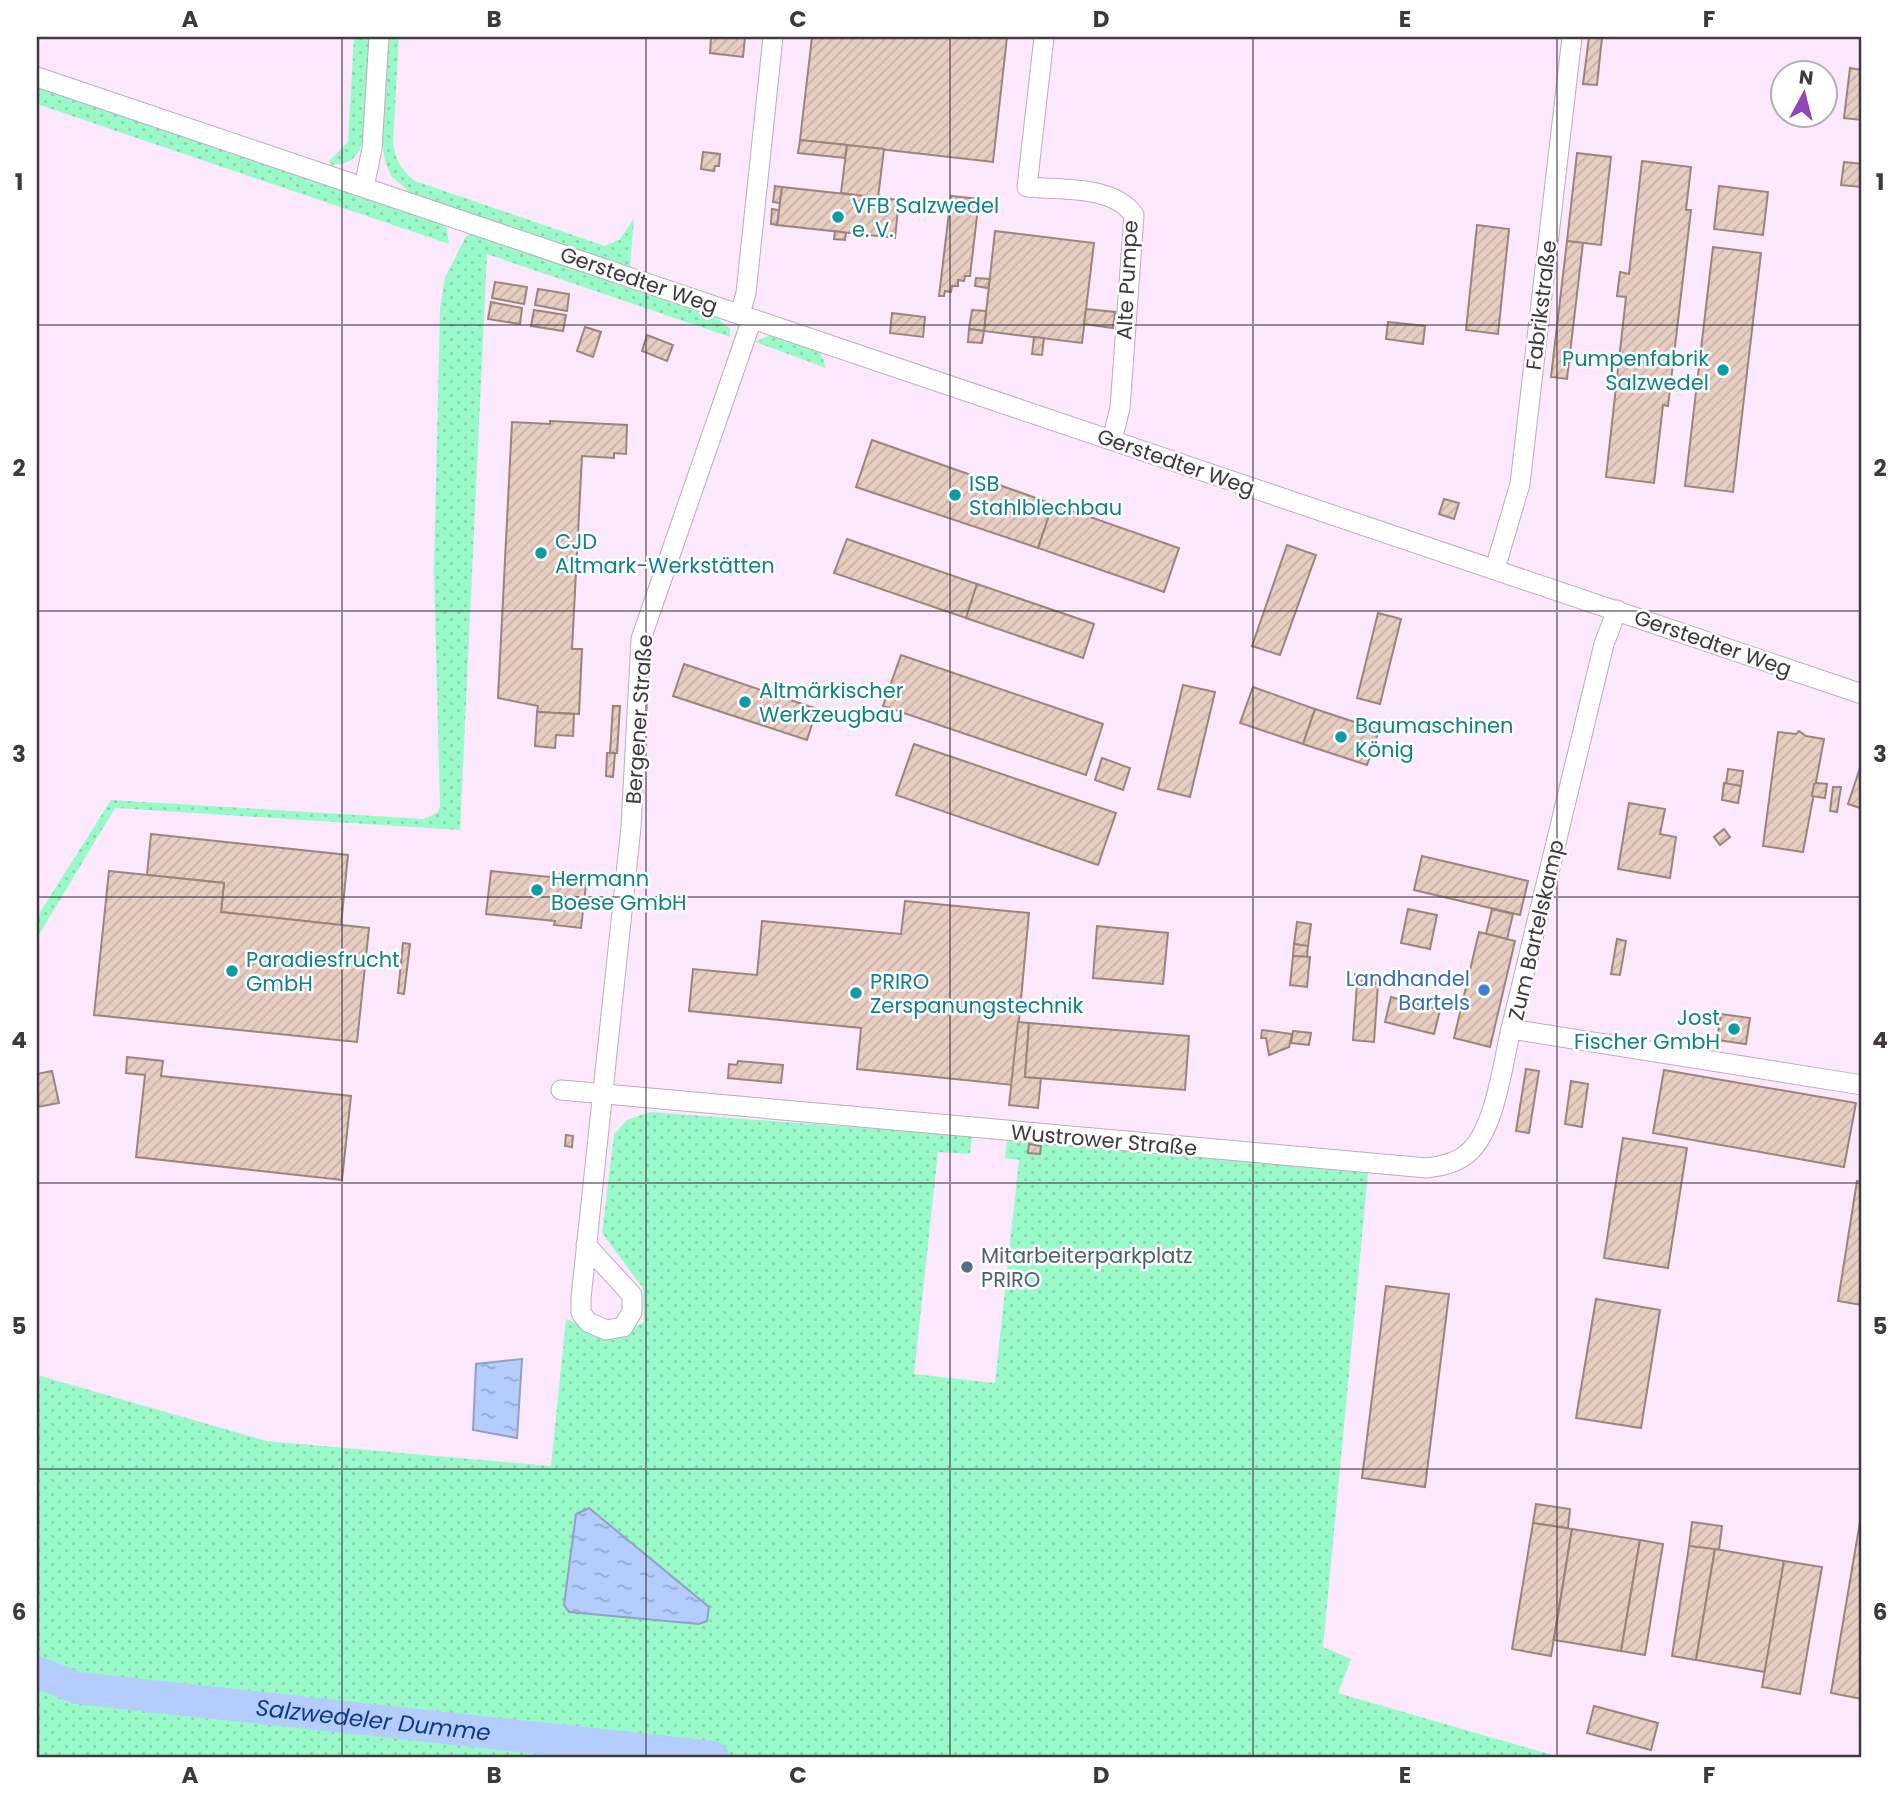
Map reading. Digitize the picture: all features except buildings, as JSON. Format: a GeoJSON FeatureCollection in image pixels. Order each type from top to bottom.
{"type":"FeatureCollection","features":[{"type":"Feature","properties":{"kind":"street"},"geometry":{"type":"LineString","coordinates":[[364,187],[372,149],[379,37]]}},
{"type":"Feature","properties":{"kind":"street"},"geometry":{"type":"LineString","coordinates":[[746,317],[746,293],[773,37]]}},
{"type":"Feature","properties":{"kind":"street","name":"Alte Pumpe"},"geometry":{"type":"LineString","coordinates":[[1044,37],[1027,187],[1111,196],[1126,204],[1134,215],[1120,408],[1112,440]]}},
{"type":"Feature","properties":{"kind":"street","name":"Fabrikstraße"},"geometry":{"type":"LineString","coordinates":[[1495,569],[1517,503],[1520,484],[1572,37]]}},
{"type":"Feature","properties":{"kind":"street","name":"Gerstedter Weg"},"geometry":{"type":"LineString","coordinates":[[37,76],[1862,694]]}},
{"type":"Feature","properties":{"kind":"street","name":"Bergener Straße"},"geometry":{"type":"LineString","coordinates":[[586,1245],[631,827],[641,639],[746,317]]}},
{"type":"Feature","properties":{"kind":"street","name":"Zum Bartelskamp"},"geometry":{"type":"LineString","coordinates":[[1617,610],[1604,644],[1511,1029],[1862,1085]]}},
{"type":"Feature","properties":{"kind":"street","name":"Wustrower Straße"},"geometry":{"type":"LineString","coordinates":[[561,1090],[1427,1168],[1458,1160],[1478,1143],[1492,1107],[1511,1029]]}},
{"type":"Feature","properties":{"kind":"green space"},"geometry":{"type":"Polygon","coordinates":[[[354,37],[371,37],[363,142],[354,158],[331,165],[329,161],[348,142],[354,37]]]}},
{"type":"Feature","properties":{"kind":"green space"},"geometry":{"type":"Polygon","coordinates":[[[388,37],[399,37],[393,143],[400,165],[410,177],[415,181],[605,246],[620,239],[634,218],[630,268],[412,194],[391,176],[385,161],[382,140],[388,37]]]}},
{"type":"Feature","properties":{"kind":"green space"},"geometry":{"type":"Polygon","coordinates":[[[37,85],[446,225],[449,244],[37,104],[37,85]]]}},
{"type":"Feature","properties":{"kind":"green space"},"geometry":{"type":"Polygon","coordinates":[[[473,233],[714,315],[730,329],[730,337],[487,254],[460,830],[115,808],[37,938],[37,917],[111,800],[423,819],[437,813],[440,807],[434,571],[440,308],[445,278],[466,236],[473,233]]]}},
{"type":"Feature","properties":{"kind":"green space"},"geometry":{"type":"Polygon","coordinates":[[[770,335],[820,350],[826,368],[755,342],[770,335]]]}},
{"type":"Feature","properties":{"kind":"green space"},"geometry":{"type":"Polygon","coordinates":[[[650,1112],[972,1136],[970,1154],[938,1152],[914,1374],[995,1383],[1019,1160],[1005,1158],[1007,1140],[1368,1173],[1323,1647],[1351,1659],[1338,1693],[1559,1757],[37,1757],[37,1375],[266,1441],[551,1466],[566,1319],[613,1340],[644,1322],[643,1288],[602,1233],[614,1134],[627,1120],[650,1112]]]}},
{"type":"Feature","properties":{"kind":"water"},"geometry":{"type":"Polygon","coordinates":[[[522,1359],[517,1438],[473,1430],[476,1364],[522,1359]]]}},
{"type":"Feature","properties":{"kind":"water"},"geometry":{"type":"Polygon","coordinates":[[[589,1508],[709,1607],[707,1621],[699,1624],[569,1612],[564,1605],[576,1514],[589,1508]]]}},
{"type":"Feature","properties":{"kind":"waterway","name":"Salzwedeler Dumme"},"geometry":{"type":"LineString","coordinates":[[37,1672],[77,1688],[713,1757]]}},
{"type":"Feature","properties":{"kind":"place","name":"VFB Salzwedel e. V."},"geometry":{"type":"Point","coordinates":[838,217]}},
{"type":"Feature","properties":{"kind":"place","name":"Pumpenfabrik Salzwedel"},"geometry":{"type":"Point","coordinates":[1723,370]}},
{"type":"Feature","properties":{"kind":"place","name":"ISB Stahlblechbau"},"geometry":{"type":"Point","coordinates":[955,495]}},
{"type":"Feature","properties":{"kind":"place","name":"CJD Altmark-Werkstätten"},"geometry":{"type":"Point","coordinates":[541,553]}},
{"type":"Feature","properties":{"kind":"place","name":"Altmärkischer Werkzeugbau"},"geometry":{"type":"Point","coordinates":[745,702]}},
{"type":"Feature","properties":{"kind":"place","name":"Baumaschinen König"},"geometry":{"type":"Point","coordinates":[1341,737]}},
{"type":"Feature","properties":{"kind":"place","name":"Hermann Boese GmbH"},"geometry":{"type":"Point","coordinates":[537,890]}},
{"type":"Feature","properties":{"kind":"place","name":"Paradiesfrucht GmbH"},"geometry":{"type":"Point","coordinates":[232,971]}},
{"type":"Feature","properties":{"kind":"place","name":"Landhandel Bartels"},"geometry":{"type":"Point","coordinates":[1484,990]}},
{"type":"Feature","properties":{"kind":"place","name":"PRIRO Zerspanungstechnik"},"geometry":{"type":"Point","coordinates":[856,993]}},
{"type":"Feature","properties":{"kind":"place","name":"Jost Fischer GmbH"},"geometry":{"type":"Point","coordinates":[1734,1029]}},
{"type":"Feature","properties":{"kind":"place","name":"Mitarbeiterparkplatz PRIRO"},"geometry":{"type":"Point","coordinates":[967,1267]}}]}
